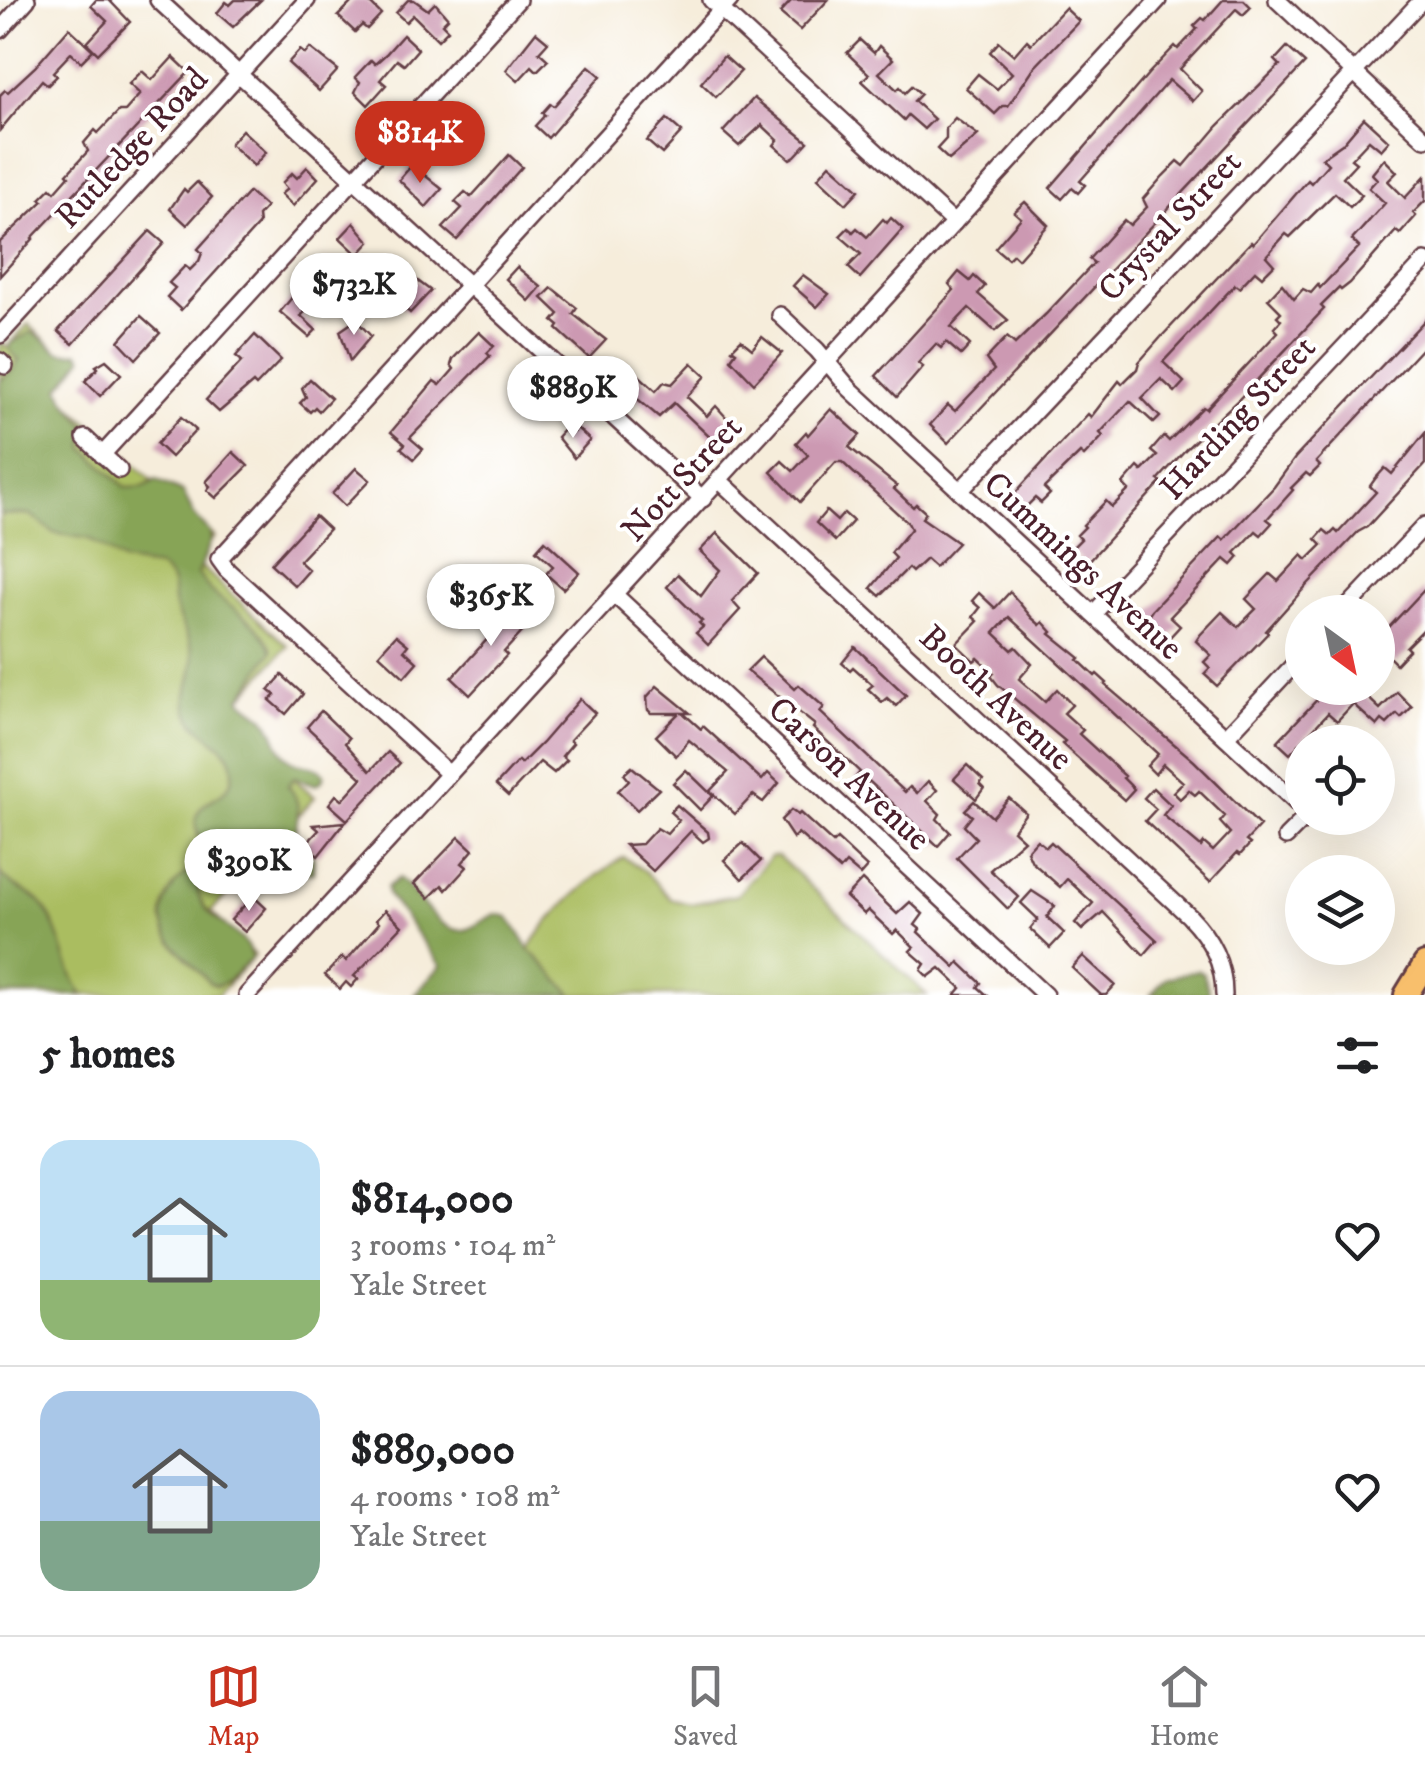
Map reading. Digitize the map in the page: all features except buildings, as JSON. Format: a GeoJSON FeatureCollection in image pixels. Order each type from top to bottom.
{"type":"FeatureCollection","features":[{"type":"Feature","properties":{"kind":"highway"},"geometry":{"type":"LineString","coordinates":[[1406,995],[1425,964]]}},
{"type":"Feature","properties":{"kind":"street"},"geometry":{"type":"LineString","coordinates":[[0,30],[27,0]]}},
{"type":"Feature","properties":{"kind":"street"},"geometry":{"type":"LineString","coordinates":[[158,0],[703,500]]}},
{"type":"Feature","properties":{"kind":"street","name":"Rutledge Road"},"geometry":{"type":"LineString","coordinates":[[0,334],[307,0]]}},
{"type":"Feature","properties":{"kind":"street"},"geometry":{"type":"LineString","coordinates":[[102,454],[518,0]]}},
{"type":"Feature","properties":{"kind":"street","name":"Nott Street"},"geometry":{"type":"LineString","coordinates":[[246,995],[1158,0]]}},
{"type":"Feature","properties":{"kind":"street"},"geometry":{"type":"LineString","coordinates":[[1276,0],[1425,139]]}},
{"type":"Feature","properties":{"kind":"street","name":"Crystal Street"},"geometry":{"type":"LineString","coordinates":[[960,491],[1422,0]]}},
{"type":"Feature","properties":{"kind":"street"},"geometry":{"type":"LineString","coordinates":[[449,774],[219,561],[721,3],[954,223]]}},
{"type":"Feature","properties":{"kind":"street","name":"Harding Street"},"geometry":{"type":"LineString","coordinates":[[1093,614],[1425,261]]}},
{"type":"Feature","properties":{"kind":"street","name":"Cummings Avenue"},"geometry":{"type":"LineString","coordinates":[[780,315],[960,491],[1285,792]]}},
{"type":"Feature","properties":{"kind":"street"},"geometry":{"type":"LineString","coordinates":[[84,438],[119,470]]}},
{"type":"Feature","properties":{"kind":"street","name":"Booth Avenue"},"geometry":{"type":"LineString","coordinates":[[720,481],[1189,916],[1208,937],[1221,966],[1224,995]]}},
{"type":"Feature","properties":{"kind":"street"},"geometry":{"type":"LineString","coordinates":[[1359,595],[1425,525]]}},
{"type":"Feature","properties":{"kind":"street","name":"Carson Avenue"},"geometry":{"type":"LineString","coordinates":[[615,595],[1045,995]]}},
{"type":"Feature","properties":{"kind":"street"},"geometry":{"type":"LineString","coordinates":[[1226,737],[1285,674]]}},
{"type":"Feature","properties":{"kind":"green space"},"geometry":{"type":"Polygon","coordinates":[[[28,324],[74,366],[53,390],[215,537],[194,560],[288,646],[225,716],[315,797],[211,912],[255,955],[218,995],[0,995],[0,341],[7,347],[28,324]]]}},
{"type":"Feature","properties":{"kind":"green space"},"geometry":{"type":"Polygon","coordinates":[[[31,332],[57,351],[79,352],[83,358],[60,388],[86,426],[84,448],[126,488],[143,487],[156,480],[183,492],[194,515],[210,532],[211,541],[198,574],[216,595],[258,628],[272,651],[241,698],[265,718],[289,759],[324,774],[316,785],[294,778],[288,786],[297,803],[295,835],[313,858],[313,872],[308,873],[296,859],[283,854],[250,872],[209,882],[198,889],[207,910],[241,939],[252,958],[217,986],[209,983],[171,940],[163,917],[173,887],[201,853],[197,814],[227,788],[233,767],[225,751],[196,725],[188,711],[192,651],[175,607],[170,579],[158,567],[124,562],[89,539],[54,533],[30,514],[0,515],[0,381],[19,360],[10,351],[10,344],[31,332]]]}},
{"type":"Feature","properties":{"kind":"green space"},"geometry":{"type":"Polygon","coordinates":[[[771,856],[778,856],[927,995],[573,995],[529,949],[571,898],[623,857],[645,871],[671,899],[690,904],[737,895],[771,856]]]}},
{"type":"Feature","properties":{"kind":"green space"},"geometry":{"type":"Polygon","coordinates":[[[0,873],[44,907],[83,995],[0,995],[0,873]]]}},
{"type":"Feature","properties":{"kind":"green space"},"geometry":{"type":"Polygon","coordinates":[[[399,878],[448,927],[468,929],[496,914],[509,917],[529,949],[573,995],[414,995],[441,966],[388,895],[387,887],[399,878]]]}},
{"type":"Feature","properties":{"kind":"green space"},"geometry":{"type":"Polygon","coordinates":[[[1197,970],[1203,973],[1210,995],[1151,995],[1166,978],[1197,970]]]}}]}
